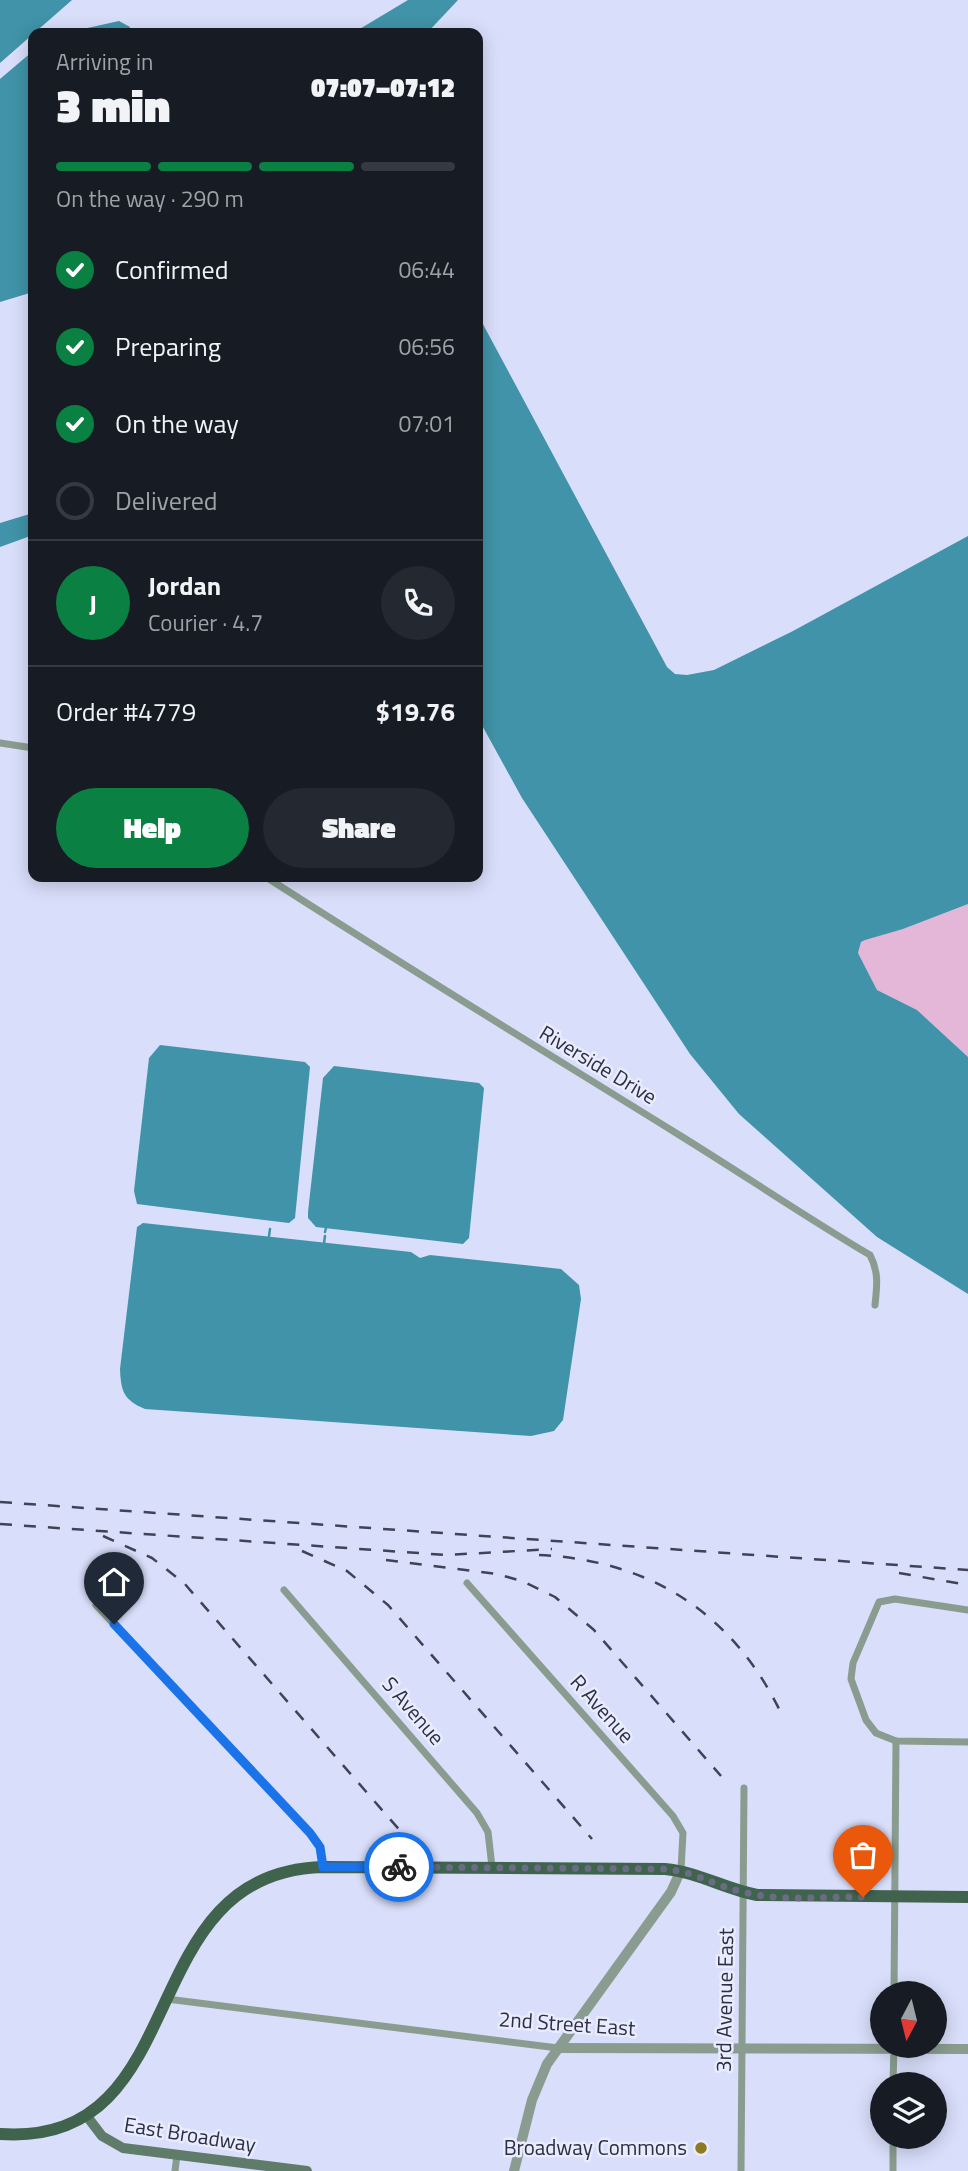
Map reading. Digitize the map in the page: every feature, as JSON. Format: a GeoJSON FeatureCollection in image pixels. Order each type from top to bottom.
{"type":"FeatureCollection","features":[{"type":"Feature","properties":{"kind":"main road"},"geometry":{"type":"LineString","coordinates":[[0,2134],[41,2132],[86,2115],[110,2096],[128,2074],[203,1929],[225,1904],[263,1878],[291,1870],[323,1867],[492,1867],[681,1870],[744,1893],[968,1897]]}},
{"type":"Feature","properties":{"kind":"main road","name":"East Broadway"},"geometry":{"type":"LineString","coordinates":[[86,2115],[102,2136],[115,2145],[307,2171]]}},
{"type":"Feature","properties":{"kind":"street"},"geometry":{"type":"LineString","coordinates":[[0,743],[28,747]]}},
{"type":"Feature","properties":{"kind":"street","name":"Riverside Drive"},"geometry":{"type":"LineString","coordinates":[[274,882],[515,1035],[678,1134],[787,1206],[870,1255],[877,1274],[875,1305]]}},
{"type":"Feature","properties":{"kind":"street","name":"R Avenue"},"geometry":{"type":"LineString","coordinates":[[467,1583],[673,1816],[683,1833],[681,1870]]}},
{"type":"Feature","properties":{"kind":"street","name":"S Avenue"},"geometry":{"type":"LineString","coordinates":[[284,1590],[477,1813],[488,1832],[492,1867]]}},
{"type":"Feature","properties":{"kind":"street"},"geometry":{"type":"LineString","coordinates":[[968,1610],[895,1600],[878,1602],[853,1663],[851,1679],[866,1720],[876,1733],[896,1741],[968,1742]]}},
{"type":"Feature","properties":{"kind":"street"},"geometry":{"type":"LineString","coordinates":[[96,1605],[310,1833],[320,1847],[323,1867]]}},
{"type":"Feature","properties":{"kind":"street"},"geometry":{"type":"LineString","coordinates":[[894,1981],[896,1741]]}},
{"type":"Feature","properties":{"kind":"street","name":"3rd Avenue East"},"geometry":{"type":"LineString","coordinates":[[741,2171],[744,1788]]}},
{"type":"Feature","properties":{"kind":"street"},"geometry":{"type":"LineString","coordinates":[[514,2171],[532,2100],[558,2048],[671,1892],[681,1870]]}},
{"type":"Feature","properties":{"kind":"street","name":"2nd Street East"},"geometry":{"type":"LineString","coordinates":[[167,1999],[558,2048],[870,2047]]}},
{"type":"Feature","properties":{"kind":"street","name":"2nd Street East"},"geometry":{"type":"LineString","coordinates":[[947,2048],[968,2049]]}},
{"type":"Feature","properties":{"kind":"street"},"geometry":{"type":"LineString","coordinates":[[893,2149],[893,2171]]}},
{"type":"Feature","properties":{"kind":"street"},"geometry":{"type":"LineString","coordinates":[[174,2171],[177,2155]]}},
{"type":"Feature","properties":{"kind":"shaded area"},"geometry":{"type":"Polygon","coordinates":[[[968,904],[968,1057],[917,1010],[877,990],[858,953],[861,942],[865,939],[903,929],[968,904]]]}},
{"type":"Feature","properties":{"kind":"water"},"geometry":{"type":"Polygon","coordinates":[[[0,0],[72,0],[40,28],[28,28],[28,38],[0,63],[0,0]]]}},
{"type":"Feature","properties":{"kind":"water"},"geometry":{"type":"Polygon","coordinates":[[[408,0],[458,0],[432,28],[361,28],[408,0]]]}},
{"type":"Feature","properties":{"kind":"water"},"geometry":{"type":"Polygon","coordinates":[[[119,21],[130,27],[130,28],[88,28],[119,21]]]}},
{"type":"Feature","properties":{"kind":"water"},"geometry":{"type":"Polygon","coordinates":[[[28,55],[28,294],[0,302],[0,79],[28,55]]]}},
{"type":"Feature","properties":{"kind":"water"},"geometry":{"type":"Polygon","coordinates":[[[483,324],[667,667],[675,674],[687,675],[714,670],[793,631],[968,536],[968,904],[903,929],[865,940],[861,942],[858,953],[877,990],[917,1010],[968,1057],[968,1294],[877,1237],[739,1114],[690,1054],[522,798],[483,727],[483,324]]]}},
{"type":"Feature","properties":{"kind":"water"},"geometry":{"type":"Polygon","coordinates":[[[28,515],[28,537],[0,547],[0,523],[28,515]]]}},
{"type":"Feature","properties":{"kind":"water"},"geometry":{"type":"Polygon","coordinates":[[[160,1045],[305,1062],[310,1067],[295,1218],[289,1223],[137,1204],[134,1191],[149,1058],[160,1045]]]}},
{"type":"Feature","properties":{"kind":"water"},"geometry":{"type":"Polygon","coordinates":[[[334,1066],[479,1083],[484,1088],[469,1238],[463,1244],[316,1227],[308,1218],[323,1078],[334,1066]]]}},
{"type":"Feature","properties":{"kind":"water"},"geometry":{"type":"Polygon","coordinates":[[[143,1223],[411,1252],[420,1258],[430,1255],[561,1269],[579,1285],[581,1299],[563,1420],[554,1431],[531,1436],[145,1409],[132,1402],[125,1394],[120,1369],[137,1227],[143,1223]]]}},
{"type":"Feature","properties":{"kind":"waterway"},"geometry":{"type":"LineString","coordinates":[[325,1232],[326,1228]]}},
{"type":"Feature","properties":{"kind":"waterway"},"geometry":{"type":"LineString","coordinates":[[269,1236],[270,1229]]}},
{"type":"Feature","properties":{"kind":"waterway"},"geometry":{"type":"LineString","coordinates":[[324,1243],[325,1236]]}},
{"type":"Feature","properties":{"kind":"railway"},"geometry":{"type":"LineString","coordinates":[[0,1502],[968,1570]]}},
{"type":"Feature","properties":{"kind":"railway"},"geometry":{"type":"LineString","coordinates":[[0,1524],[447,1555],[552,1549]]}},
{"type":"Feature","properties":{"kind":"railway"},"geometry":{"type":"LineString","coordinates":[[103,1536],[152,1558],[184,1583],[403,1834]]}},
{"type":"Feature","properties":{"kind":"railway"},"geometry":{"type":"LineString","coordinates":[[302,1551],[347,1571],[388,1605],[592,1839]]}},
{"type":"Feature","properties":{"kind":"railway"},"geometry":{"type":"LineString","coordinates":[[539,1555],[580,1559],[617,1568],[652,1581],[684,1599],[714,1621],[740,1648],[762,1679],[782,1715]]}},
{"type":"Feature","properties":{"kind":"railway"},"geometry":{"type":"LineString","coordinates":[[386,1560],[497,1574],[522,1581],[555,1597],[594,1630],[721,1776]]}},
{"type":"Feature","properties":{"kind":"railway"},"geometry":{"type":"LineString","coordinates":[[899,1573],[968,1585]]}},
{"type":"Feature","properties":{"kind":"way so far"},"geometry":{"type":"LineString","coordinates":[[399,1867],[665,1869],[698,1874],[733,1890],[757,1895],[863,1897]]}},
{"type":"Feature","properties":{"kind":"place","name":"Broadway Commons"},"geometry":{"type":"Point","coordinates":[701,2148]}},
{"type":"Feature","properties":{"kind":"route"},"geometry":{"type":"LineString","coordinates":[[114,1624],[317,1840],[323,1867],[399,1867]]}}]}
